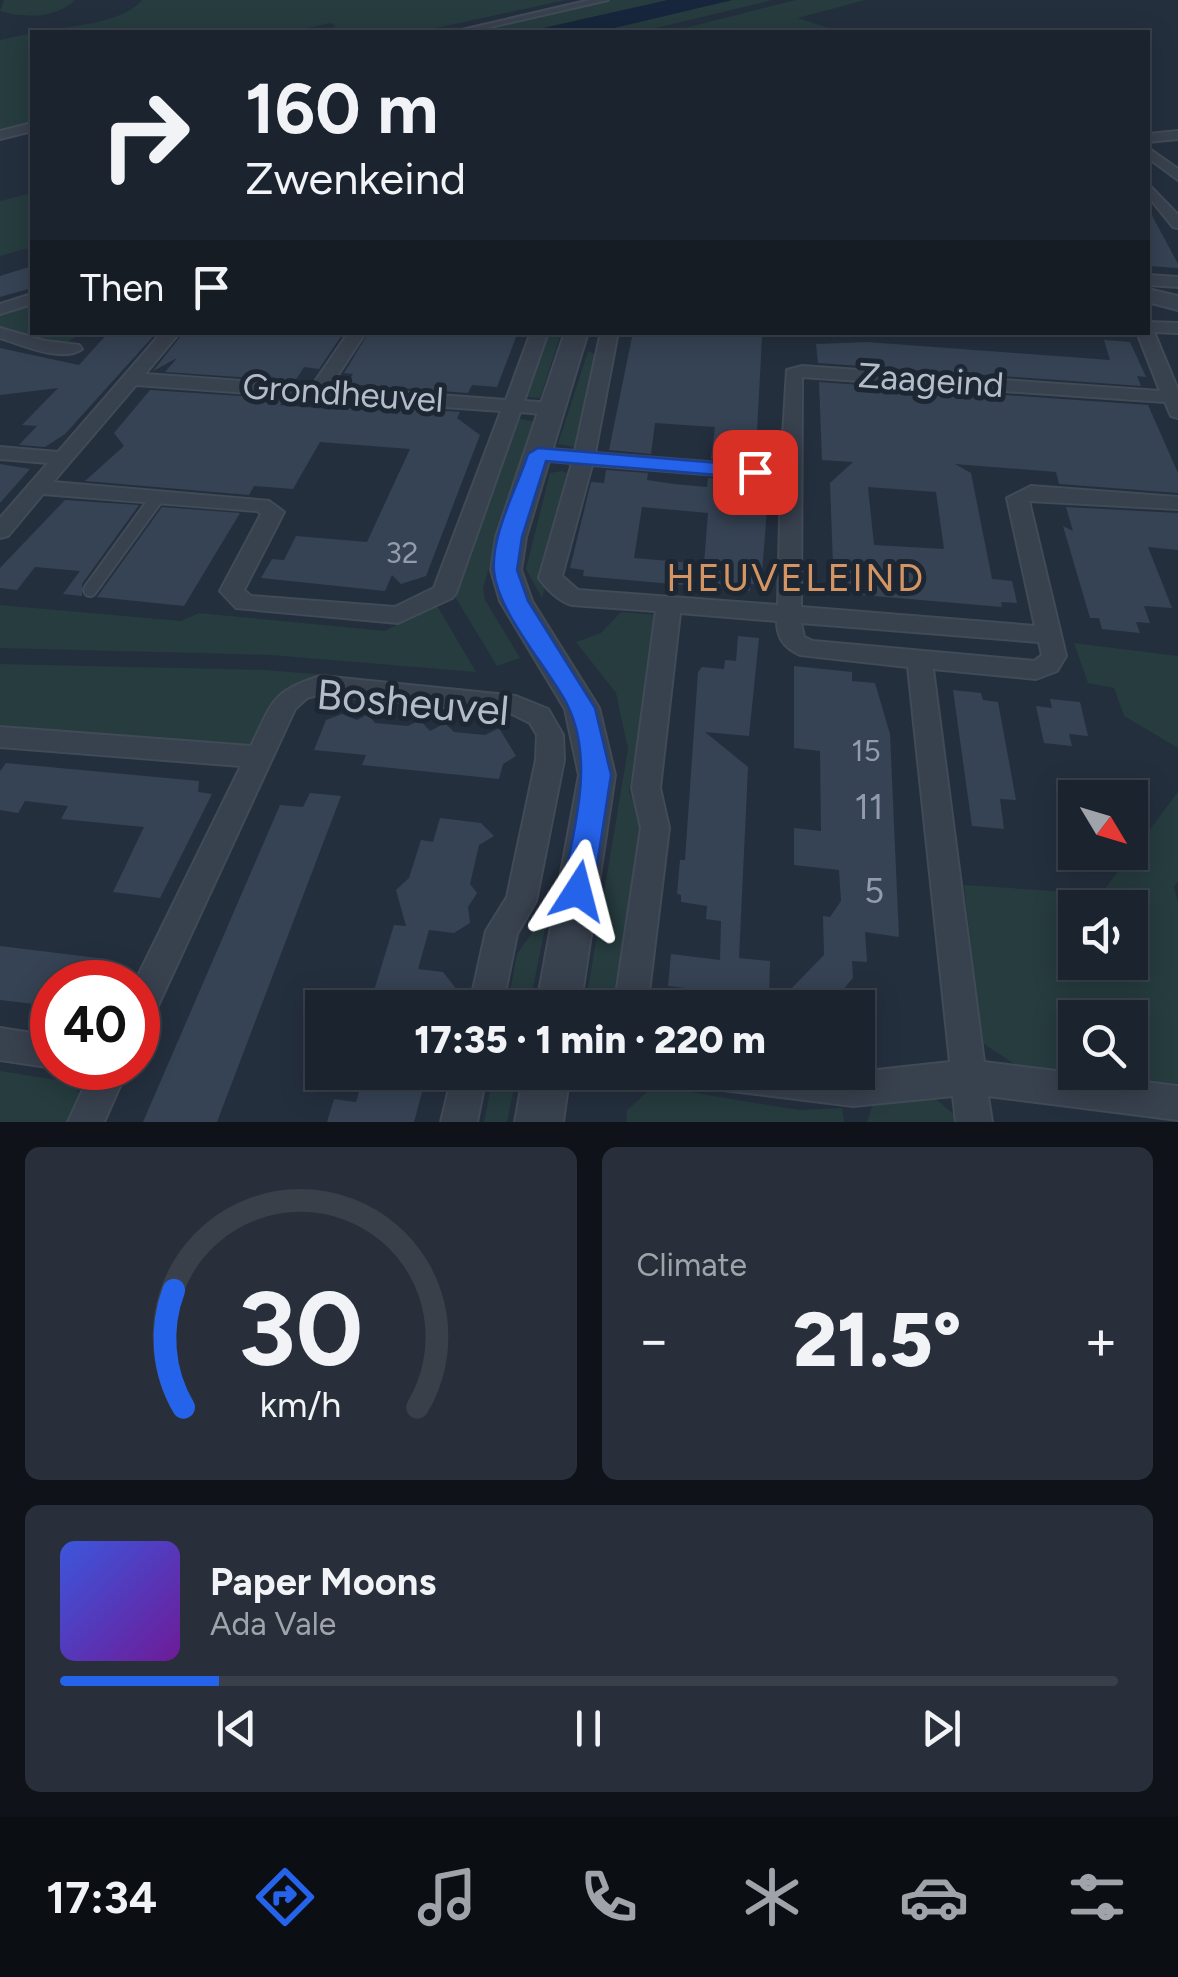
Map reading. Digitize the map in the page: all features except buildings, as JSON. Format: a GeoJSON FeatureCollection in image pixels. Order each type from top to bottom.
{"type":"FeatureCollection","features":[{"type":"Feature","properties":{"kind":"street"},"geometry":{"type":"LineString","coordinates":[[467,30],[604,0]]}},
{"type":"Feature","properties":{"kind":"street"},"geometry":{"type":"LineString","coordinates":[[0,135],[30,128]]}},
{"type":"Feature","properties":{"kind":"street"},"geometry":{"type":"LineString","coordinates":[[1150,138],[1178,135]]}},
{"type":"Feature","properties":{"kind":"street"},"geometry":{"type":"LineString","coordinates":[[1150,154],[1178,176]]}},
{"type":"Feature","properties":{"kind":"street"},"geometry":{"type":"LineString","coordinates":[[1150,190],[1178,224]]}},
{"type":"Feature","properties":{"kind":"street"},"geometry":{"type":"LineString","coordinates":[[1150,280],[1178,282]]}},
{"type":"Feature","properties":{"kind":"street"},"geometry":{"type":"LineString","coordinates":[[1150,296],[1178,303]]}},
{"type":"Feature","properties":{"kind":"street"},"geometry":{"type":"LineString","coordinates":[[0,309],[30,300]]}},
{"type":"Feature","properties":{"kind":"street"},"geometry":{"type":"LineString","coordinates":[[1150,330],[1178,328]]}},
{"type":"Feature","properties":{"kind":"street"},"geometry":{"type":"LineString","coordinates":[[0,334],[73,349]]}},
{"type":"Feature","properties":{"kind":"street"},"geometry":{"type":"LineString","coordinates":[[0,532],[170,335]]}},
{"type":"Feature","properties":{"kind":"street"},"geometry":{"type":"LineString","coordinates":[[318,391],[356,335]]}},
{"type":"Feature","properties":{"kind":"street"},"geometry":{"type":"LineString","coordinates":[[38,487],[262,505],[273,512],[232,591],[244,603],[398,616],[444,593],[539,335]]}},
{"type":"Feature","properties":{"kind":"street"},"geometry":{"type":"LineString","coordinates":[[561,990],[597,775],[582,708],[516,601],[506,570],[511,537],[576,335]]}},
{"type":"Feature","properties":{"kind":"street"},"geometry":{"type":"LineString","coordinates":[[609,335],[584,457],[550,578],[572,597],[787,616],[808,613],[1052,646]]}},
{"type":"Feature","properties":{"kind":"street"},"geometry":{"type":"LineString","coordinates":[[1148,335],[1174,405]]}},
{"type":"Feature","properties":{"kind":"street","name":"Zaageind"},"geometry":{"type":"LineString","coordinates":[[790,475],[793,374],[802,371],[1174,405]]}},
{"type":"Feature","properties":{"kind":"street","name":"Grondheuvel"},"geometry":{"type":"LineString","coordinates":[[134,379],[553,409]]}},
{"type":"Feature","properties":{"kind":"street"},"geometry":{"type":"LineString","coordinates":[[0,452],[62,458]]}},
{"type":"Feature","properties":{"kind":"street"},"geometry":{"type":"LineString","coordinates":[[538,454],[790,475],[787,616],[794,642],[809,648],[920,662],[1036,670],[1048,665],[1052,646],[1018,498],[1031,492],[1178,503]]}},
{"type":"Feature","properties":{"kind":"street"},"geometry":{"type":"LineString","coordinates":[[632,990],[655,828],[646,788],[669,606]]}},
{"type":"Feature","properties":{"kind":"street"},"geometry":{"type":"LineString","coordinates":[[920,662],[974,1122]]}},
{"type":"Feature","properties":{"kind":"street","name":"Bosheuvel"},"geometry":{"type":"LineString","coordinates":[[257,758],[285,703],[298,692],[321,685],[516,705],[539,716],[550,736],[550,760],[521,901],[502,931],[489,990]]}},
{"type":"Feature","properties":{"kind":"street"},"geometry":{"type":"LineString","coordinates":[[0,736],[257,758],[160,965]]}},
{"type":"Feature","properties":{"kind":"street"},"geometry":{"type":"LineString","coordinates":[[0,1044],[30,1049]]}},
{"type":"Feature","properties":{"kind":"street"},"geometry":{"type":"LineString","coordinates":[[875,1087],[970,1078],[1178,1103]]}},
{"type":"Feature","properties":{"kind":"street"},"geometry":{"type":"LineString","coordinates":[[86,1122],[101,1090]]}},
{"type":"Feature","properties":{"kind":"street"},"geometry":{"type":"LineString","coordinates":[[459,1122],[466,1090]]}},
{"type":"Feature","properties":{"kind":"street"},"geometry":{"type":"LineString","coordinates":[[539,1122],[545,1090]]}},
{"type":"Feature","properties":{"kind":"lane"},"geometry":{"type":"LineString","coordinates":[[90,590],[156,499]]}},
{"type":"Feature","properties":{"kind":"green space"},"geometry":{"type":"Polygon","coordinates":[[[4,0],[74,1],[58,11],[29,16],[0,11],[4,0]]]}},
{"type":"Feature","properties":{"kind":"green space"},"geometry":{"type":"Polygon","coordinates":[[[142,0],[566,0],[427,30],[329,30],[336,26],[331,23],[298,30],[49,30],[107,20],[142,0]]]}},
{"type":"Feature","properties":{"kind":"green space"},"geometry":{"type":"Polygon","coordinates":[[[612,0],[668,0],[535,30],[477,30],[612,0]]]}},
{"type":"Feature","properties":{"kind":"green space"},"geometry":{"type":"Polygon","coordinates":[[[732,0],[772,0],[648,30],[605,30],[732,0]]]}},
{"type":"Feature","properties":{"kind":"green space"},"geometry":{"type":"Polygon","coordinates":[[[796,0],[865,0],[798,18],[835,30],[677,30],[796,0]]]}},
{"type":"Feature","properties":{"kind":"green space"},"geometry":{"type":"Polygon","coordinates":[[[30,33],[30,124],[0,131],[0,40],[30,33]]]}},
{"type":"Feature","properties":{"kind":"green space"},"geometry":{"type":"Polygon","coordinates":[[[30,194],[30,248],[0,256],[0,201],[30,194]]]}},
{"type":"Feature","properties":{"kind":"green space"},"geometry":{"type":"Polygon","coordinates":[[[30,304],[30,335],[80,335],[63,345],[0,330],[0,313],[30,304]]]}},
{"type":"Feature","properties":{"kind":"green space"},"geometry":{"type":"Polygon","coordinates":[[[547,335],[560,335],[540,398],[526,397],[547,335]]]}},
{"type":"Feature","properties":{"kind":"green space"},"geometry":{"type":"Polygon","coordinates":[[[588,351],[602,358],[579,448],[558,444],[588,351]]]}},
{"type":"Feature","properties":{"kind":"green space"},"geometry":{"type":"Polygon","coordinates":[[[519,419],[533,421],[483,588],[485,600],[520,658],[497,666],[454,595],[519,419]]]}},
{"type":"Feature","properties":{"kind":"green space"},"geometry":{"type":"Polygon","coordinates":[[[562,471],[571,475],[542,598],[526,569],[550,473],[562,471]]]}},
{"type":"Feature","properties":{"kind":"green space"},"geometry":{"type":"Polygon","coordinates":[[[436,604],[476,672],[271,655],[0,648],[0,605],[181,621],[199,613],[385,631],[436,604]]]}},
{"type":"Feature","properties":{"kind":"green space"},"geometry":{"type":"Polygon","coordinates":[[[621,612],[657,615],[629,791],[643,825],[622,990],[588,990],[628,749],[616,693],[576,642],[601,633],[621,612]]]}},
{"type":"Feature","properties":{"kind":"green space"},"geometry":{"type":"Polygon","coordinates":[[[1074,643],[1178,656],[1178,748],[1124,716],[1114,688],[1088,683],[1074,643]]]}},
{"type":"Feature","properties":{"kind":"green space"},"geometry":{"type":"Polygon","coordinates":[[[0,664],[265,670],[339,676],[296,686],[253,748],[227,749],[0,725],[0,664]]]}},
{"type":"Feature","properties":{"kind":"green space"},"geometry":{"type":"Polygon","coordinates":[[[1178,792],[1178,881],[1174,887],[1178,903],[1178,1084],[1148,1080],[1148,1000],[1058,1000],[1058,1069],[1016,1065],[981,1042],[964,885],[1058,891],[1058,980],[1148,980],[1148,890],[1104,890],[1119,870],[1148,870],[1148,832],[1178,792]]]}},
{"type":"Feature","properties":{"kind":"green space"},"geometry":{"type":"Polygon","coordinates":[[[549,909],[532,990],[510,990],[517,954],[549,909]]]}},
{"type":"Feature","properties":{"kind":"green space"},"geometry":{"type":"Polygon","coordinates":[[[0,1071],[30,1076],[30,1090],[76,1090],[85,1097],[73,1122],[0,1122],[0,1071]]]}},
{"type":"Feature","properties":{"kind":"green space"},"geometry":{"type":"Polygon","coordinates":[[[490,1090],[514,1090],[507,1122],[484,1122],[490,1090]]]}},
{"type":"Feature","properties":{"kind":"green space"},"geometry":{"type":"Polygon","coordinates":[[[650,1090],[678,1090],[799,1110],[842,1108],[844,1122],[626,1122],[627,1110],[650,1090]]]}},
{"type":"Feature","properties":{"kind":"green space"},"geometry":{"type":"Polygon","coordinates":[[[934,1098],[955,1115],[956,1122],[867,1122],[873,1104],[934,1098]]]}},
{"type":"Feature","properties":{"kind":"water"},"geometry":{"type":"Polygon","coordinates":[[[668,0],[732,0],[605,30],[535,30],[668,0]]]}},
{"type":"Feature","properties":{"kind":"district","name":"HEUVELEIND"},"geometry":{"type":"Point","coordinates":[796,578]}},
{"type":"Feature","properties":{"kind":"route"},"geometry":{"type":"LineString","coordinates":[[578,891],[597,775],[582,708],[516,601],[506,570],[511,537],[538,454],[755,472]]}}]}
